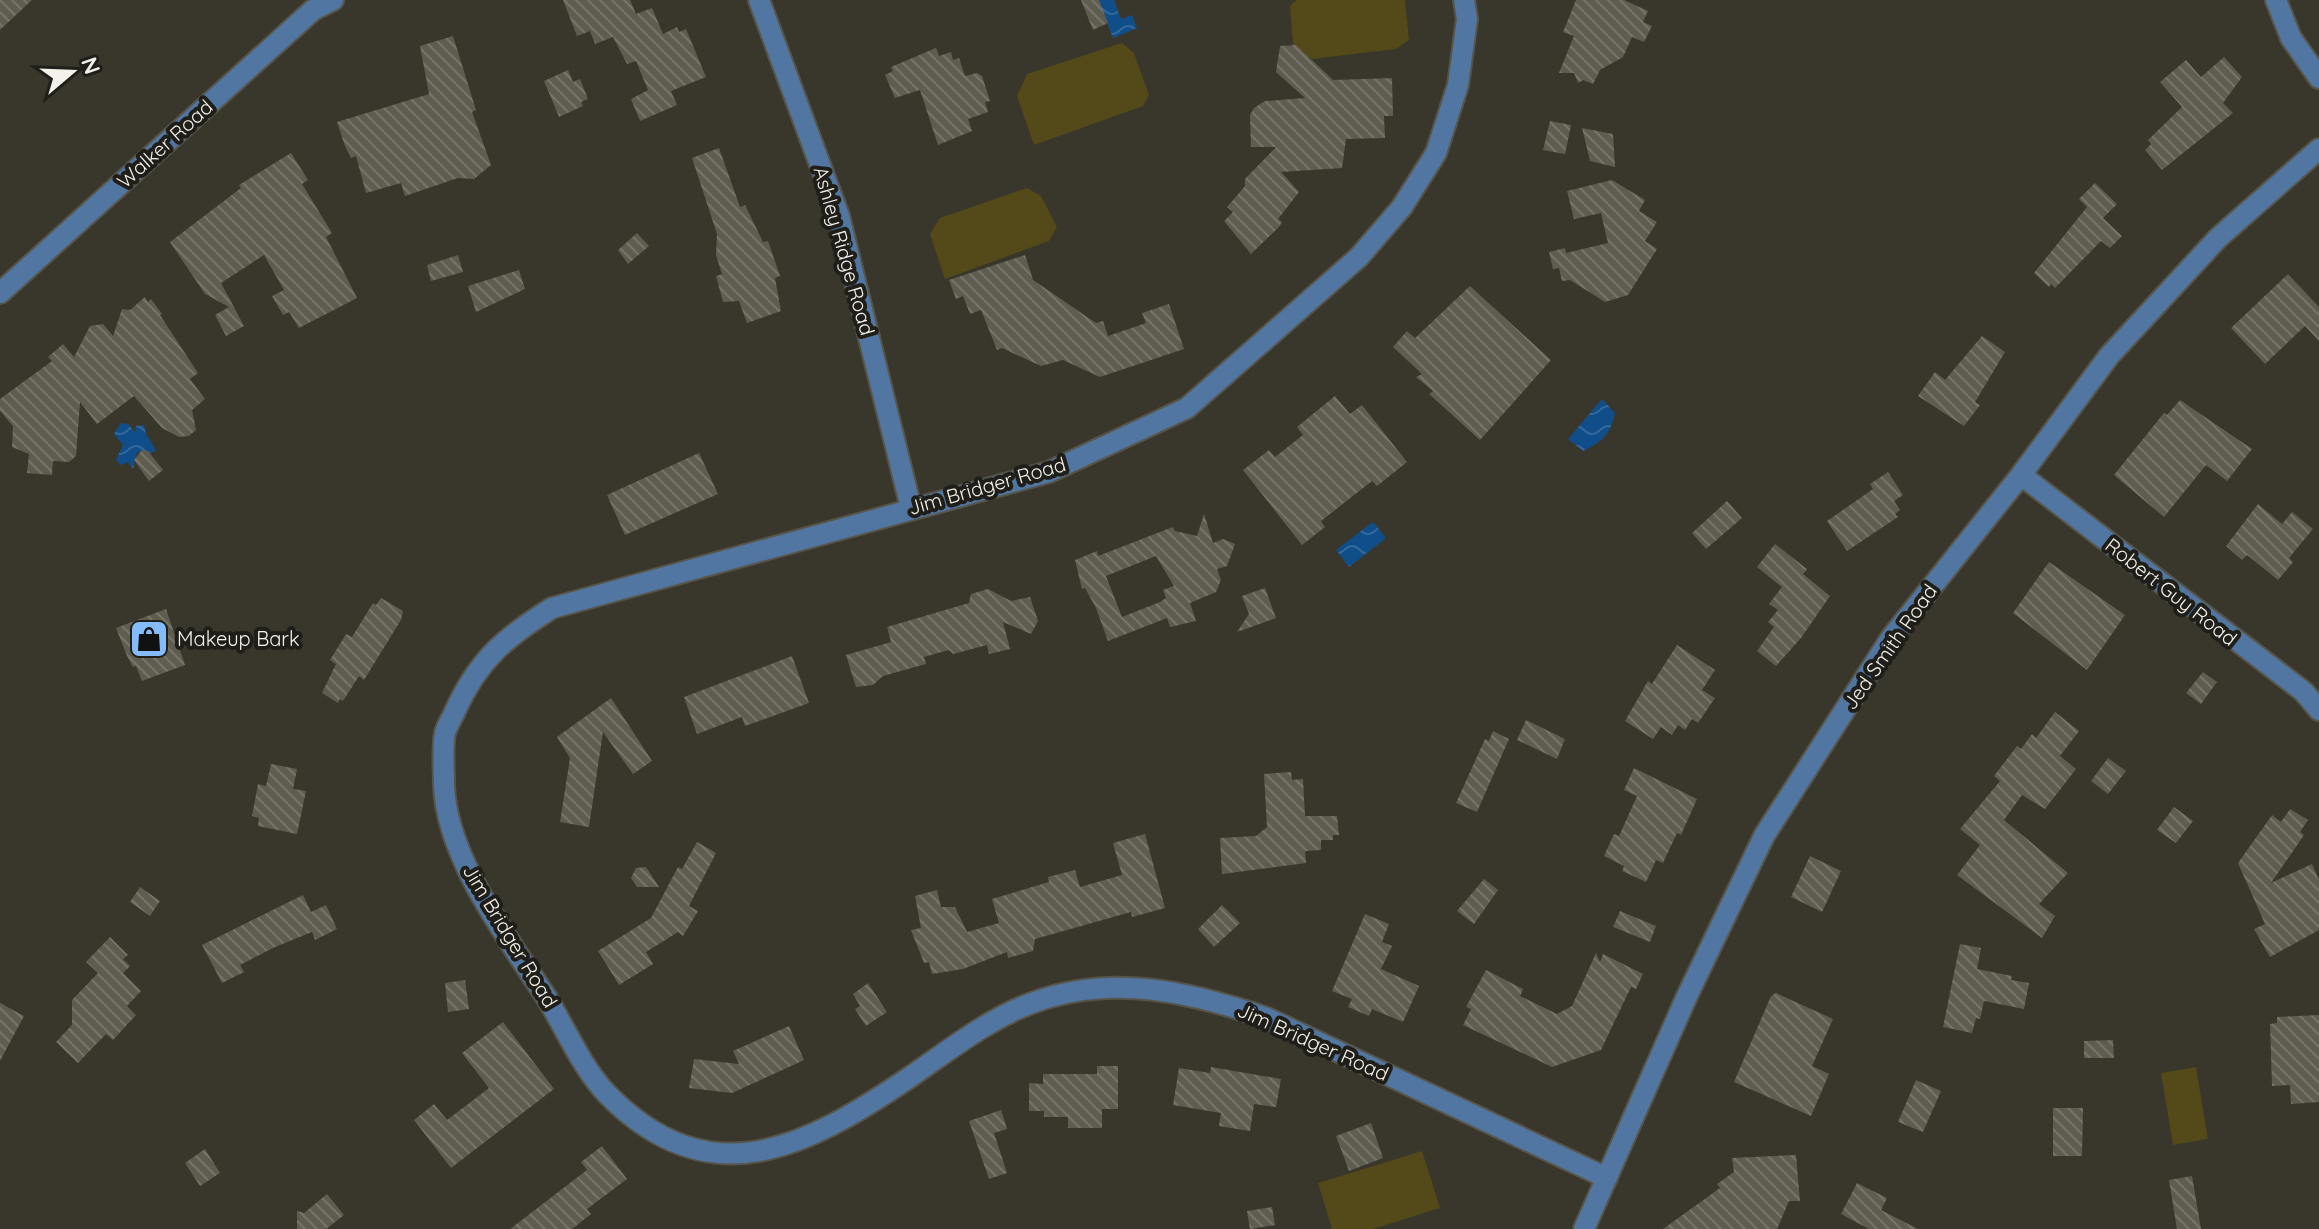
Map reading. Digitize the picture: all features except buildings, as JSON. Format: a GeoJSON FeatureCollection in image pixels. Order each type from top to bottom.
{"type":"FeatureCollection","features":[{"type":"Feature","properties":{"kind":"street","name":"Walker Road"},"geometry":{"type":"LineString","coordinates":[[0,293],[313,10],[333,0]]}},
{"type":"Feature","properties":{"kind":"street","name":"Ashley Ridge Road"},"geometry":{"type":"LineString","coordinates":[[759,0],[839,216],[911,508]]}},
{"type":"Feature","properties":{"kind":"street","name":"Jim Bridger Road"},"geometry":{"type":"LineString","coordinates":[[1464,0],[1467,19],[1458,85],[1436,153],[1402,207],[1359,257],[1187,408],[1049,472],[552,608],[508,635],[472,675],[445,733],[444,790],[459,850],[497,920],[605,1091],[643,1125],[692,1148],[742,1154],[791,1144],[842,1123],[973,1035],[1032,1003],[1105,986],[1164,990],[1221,1003],[1267,1018],[1607,1178]]}},
{"type":"Feature","properties":{"kind":"street"},"geometry":{"type":"LineString","coordinates":[[2276,0],[2291,38],[2319,78]]}},
{"type":"Feature","properties":{"kind":"street","name":"Jed Smith Road"},"geometry":{"type":"LineString","coordinates":[[1584,1229],[1764,836],[1891,638],[2119,346],[2218,238],[2319,149]]}},
{"type":"Feature","properties":{"kind":"street","name":"Robert Guy Road"},"geometry":{"type":"LineString","coordinates":[[2021,475],[2304,692],[2319,710]]}},
{"type":"Feature","properties":{"kind":"shaded area"},"geometry":{"type":"Polygon","coordinates":[[[1297,0],[1405,0],[1409,40],[1396,49],[1312,59],[1293,45],[1290,6],[1297,0]]]}},
{"type":"Feature","properties":{"kind":"shaded area"},"geometry":{"type":"Polygon","coordinates":[[[1122,43],[1134,53],[1149,95],[1143,106],[1034,145],[1017,96],[1027,74],[1122,43]]]}},
{"type":"Feature","properties":{"kind":"shaded area"},"geometry":{"type":"Polygon","coordinates":[[[1027,188],[1041,196],[1057,227],[1049,241],[945,279],[930,234],[940,218],[1027,188]]]}},
{"type":"Feature","properties":{"kind":"shaded area"},"geometry":{"type":"Polygon","coordinates":[[[2196,1067],[2208,1139],[2173,1145],[2161,1073],[2196,1067]]]}},
{"type":"Feature","properties":{"kind":"shaded area"},"geometry":{"type":"Polygon","coordinates":[[[1422,1151],[1440,1208],[1373,1229],[1332,1229],[1318,1183],[1422,1151]]]}},
{"type":"Feature","properties":{"kind":"water"},"geometry":{"type":"Polygon","coordinates":[[[1098,0],[1114,0],[1121,19],[1132,15],[1137,28],[1113,38],[1098,0]]]}},
{"type":"Feature","properties":{"kind":"water"},"geometry":{"type":"Polygon","coordinates":[[[1602,399],[1615,413],[1613,421],[1605,436],[1583,451],[1568,439],[1602,399]]]}},
{"type":"Feature","properties":{"kind":"water"},"geometry":{"type":"Polygon","coordinates":[[[121,423],[128,424],[135,432],[136,426],[144,425],[156,450],[151,453],[137,452],[133,469],[128,462],[121,465],[116,460],[123,445],[114,434],[121,423]]]}},
{"type":"Feature","properties":{"kind":"water"},"geometry":{"type":"Polygon","coordinates":[[[1373,522],[1386,538],[1349,567],[1336,550],[1373,522]]]}},
{"type":"Feature","properties":{"kind":"place","name":"Makeup Bark"},"geometry":{"type":"Point","coordinates":[149,639]}}]}
